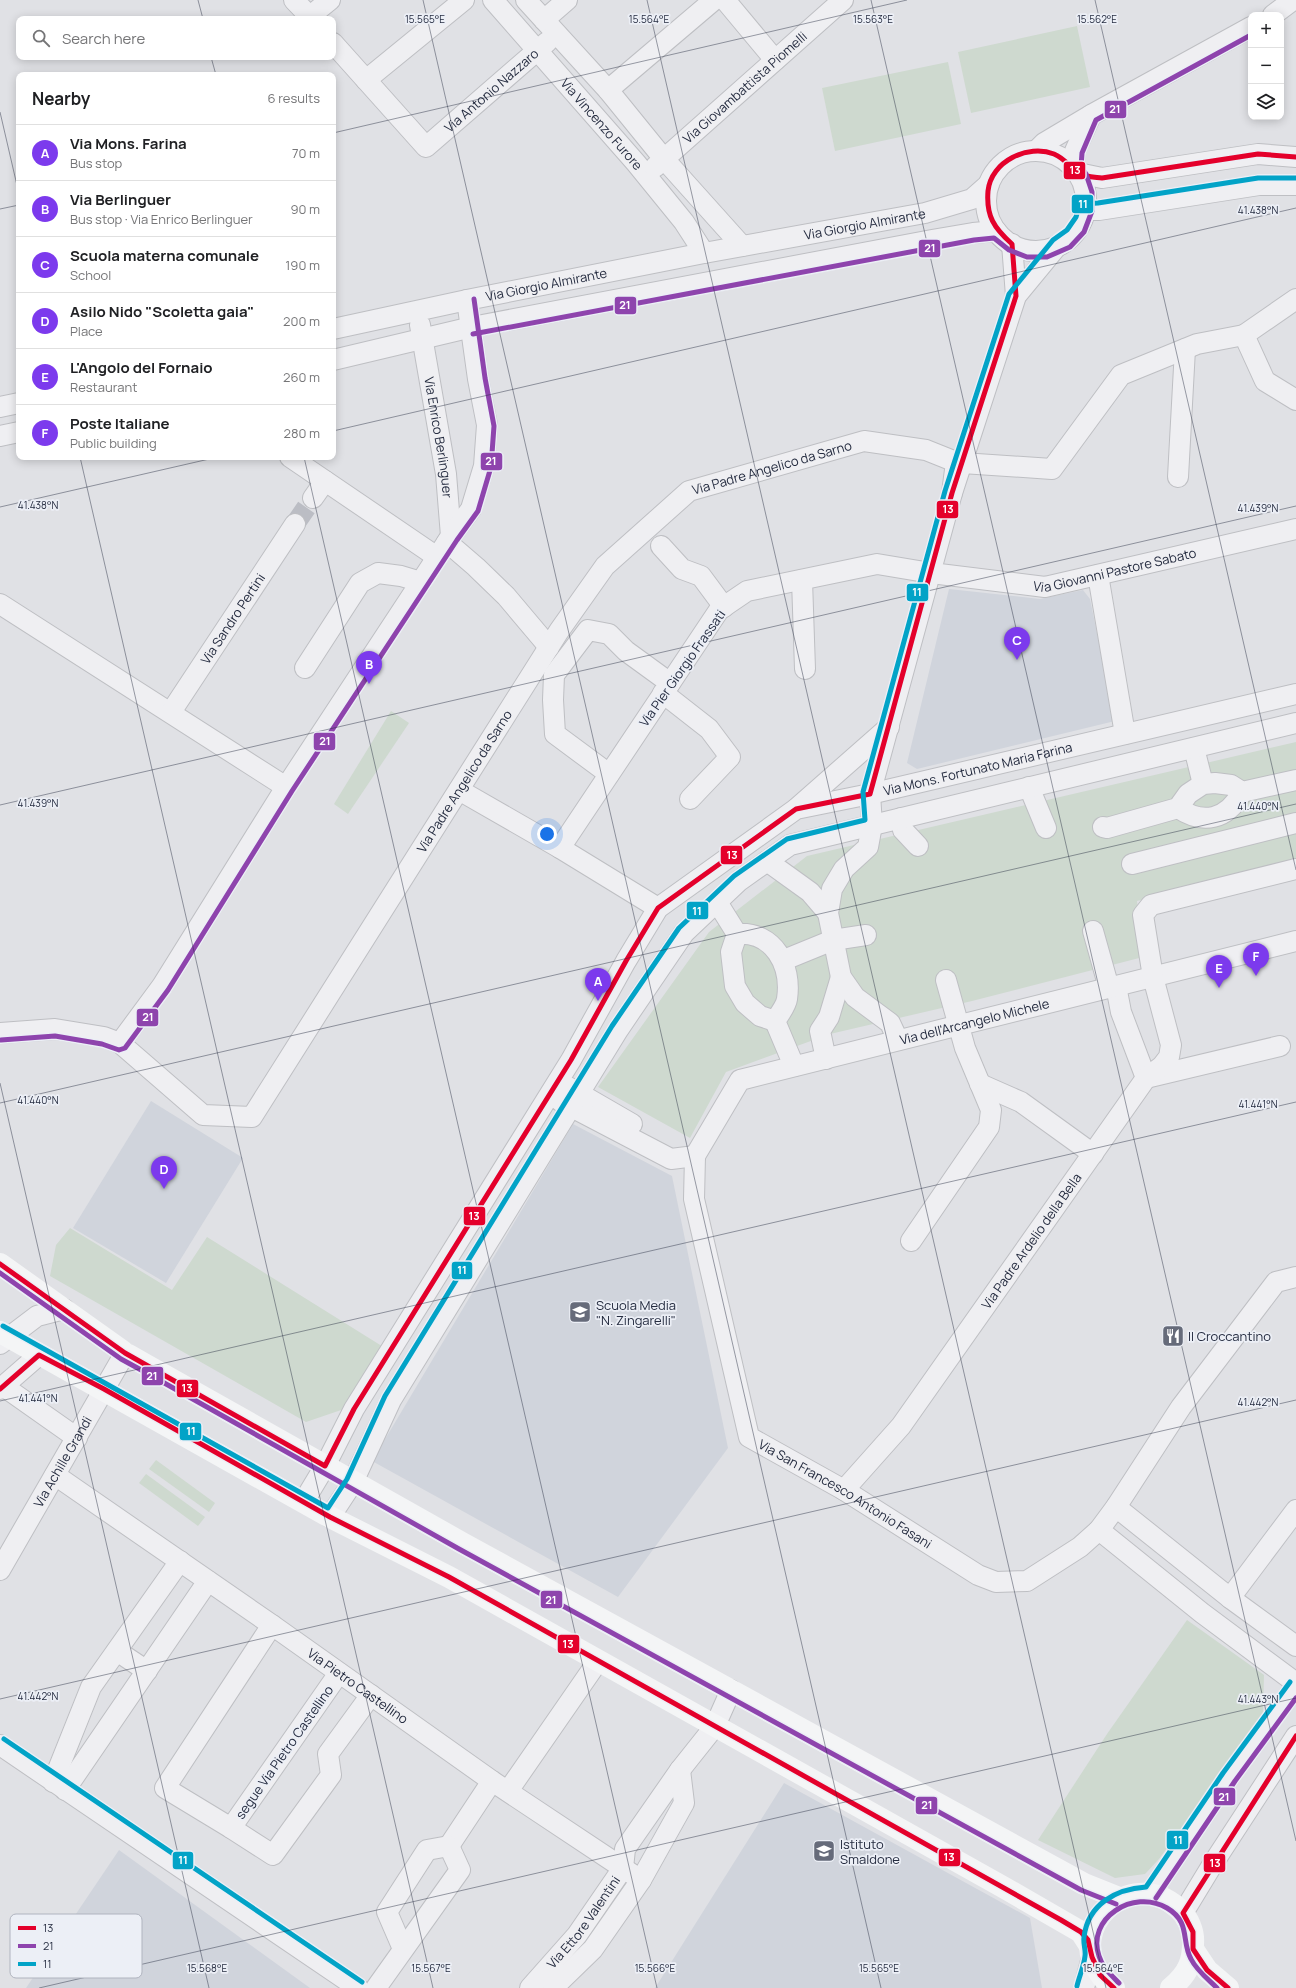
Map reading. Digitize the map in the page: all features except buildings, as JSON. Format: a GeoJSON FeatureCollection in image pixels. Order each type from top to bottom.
{"type":"FeatureCollection","features":[{"type":"Feature","properties":{"kind":"street"},"geometry":{"type":"LineString","coordinates":[[294,0],[308,16]]}},
{"type":"Feature","properties":{"kind":"street"},"geometry":{"type":"LineString","coordinates":[[312,16],[330,0]]}},
{"type":"Feature","properties":{"kind":"street"},"geometry":{"type":"LineString","coordinates":[[336,46],[366,80],[464,0]]}},
{"type":"Feature","properties":{"kind":"street","name":"Via Vincenzo Furore"},"geometry":{"type":"LineString","coordinates":[[494,0],[646,175],[684,222],[704,253]]}},
{"type":"Feature","properties":{"kind":"street","name":"Via Vincenzo Furore"},"geometry":{"type":"LineString","coordinates":[[526,0],[608,90],[664,159],[742,246]]}},
{"type":"Feature","properties":{"kind":"street","name":"Via Antonio Nazzaro"},"geometry":{"type":"LineString","coordinates":[[366,80],[426,147],[538,50],[567,0]]}},
{"type":"Feature","properties":{"kind":"street"},"geometry":{"type":"LineString","coordinates":[[608,90],[714,0]]}},
{"type":"Feature","properties":{"kind":"street"},"geometry":{"type":"LineString","coordinates":[[725,0],[775,60]]}},
{"type":"Feature","properties":{"kind":"street"},"geometry":{"type":"LineString","coordinates":[[1278,12],[1293,0]]}},
{"type":"Feature","properties":{"kind":"street","name":"Via Giovambattista Piomelli"},"geometry":{"type":"LineString","coordinates":[[646,175],[841,1]]}},
{"type":"Feature","properties":{"kind":"street"},"geometry":{"type":"LineString","coordinates":[[1036,151],[1044,143],[1091,115],[1248,30]]}},
{"type":"Feature","properties":{"kind":"street"},"geometry":{"type":"LineString","coordinates":[[898,1040],[890,1023],[855,997],[841,977],[828,913],[832,889],[844,869],[868,847],[872,825],[870,794],[952,493],[1016,296],[1058,245],[1069,238],[1078,228],[1085,210],[1085,193],[1076,171],[1075,150],[1091,115]]}},
{"type":"Feature","properties":{"kind":"street"},"geometry":{"type":"LineString","coordinates":[[1058,245],[1037,250],[1028,250],[1012,244],[996,232],[988,216],[986,202],[988,184],[997,169],[1004,162],[1019,154],[1036,151],[1049,152],[1061,157],[1076,171],[1102,178],[1258,154],[1296,157]]}},
{"type":"Feature","properties":{"kind":"street","name":"Via Giorgio Almirante"},"geometry":{"type":"LineString","coordinates":[[336,328],[418,310],[704,253],[925,213],[972,199],[988,184]]}},
{"type":"Feature","properties":{"kind":"street"},"geometry":{"type":"LineString","coordinates":[[1085,210],[1099,210],[1259,185],[1296,185]]}},
{"type":"Feature","properties":{"kind":"street","name":"Via Giorgio Almirante"},"geometry":{"type":"LineString","coordinates":[[336,359],[472,327],[932,240],[974,233],[996,232]]}},
{"type":"Feature","properties":{"kind":"street"},"geometry":{"type":"LineString","coordinates":[[1012,244],[1016,296]]}},
{"type":"Feature","properties":{"kind":"street"},"geometry":{"type":"LineString","coordinates":[[962,463],[1052,469],[1122,375],[1197,344],[1244,335],[1296,299]]}},
{"type":"Feature","properties":{"kind":"street","name":"Via Enrico Berlinguer"},"geometry":{"type":"LineString","coordinates":[[120,1043],[162,986],[286,787],[445,545],[471,509],[484,466],[487,425],[478,379],[472,327],[467,300]]}},
{"type":"Feature","properties":{"kind":"street"},"geometry":{"type":"LineString","coordinates":[[418,310],[423,338]]}},
{"type":"Feature","properties":{"kind":"street"},"geometry":{"type":"LineString","coordinates":[[1244,335],[1265,381],[1296,400]]}},
{"type":"Feature","properties":{"kind":"street","name":"Via Enrico Berlinguer"},"geometry":{"type":"LineString","coordinates":[[423,338],[446,474],[445,545]]}},
{"type":"Feature","properties":{"kind":"street"},"geometry":{"type":"LineString","coordinates":[[1178,477],[1185,349]]}},
{"type":"Feature","properties":{"kind":"street"},"geometry":{"type":"LineString","coordinates":[[0,407],[16,404]]}},
{"type":"Feature","properties":{"kind":"street"},"geometry":{"type":"LineString","coordinates":[[0,436],[16,433]]}},
{"type":"Feature","properties":{"kind":"street","name":"Via Padre Angelico da Sarno"},"geometry":{"type":"LineString","coordinates":[[0,1033],[55,1029],[104,1037],[120,1043],[203,1115],[252,1117],[549,647],[605,566],[689,491],[864,441],[926,450],[956,462],[952,493]]}},
{"type":"Feature","properties":{"kind":"street"},"geometry":{"type":"LineString","coordinates":[[294,460],[325,481],[445,545],[476,567],[506,596],[549,647]]}},
{"type":"Feature","properties":{"kind":"street"},"geometry":{"type":"LineString","coordinates":[[313,498],[325,481]]}},
{"type":"Feature","properties":{"kind":"street","name":"Via Sandro Pertini"},"geometry":{"type":"LineString","coordinates":[[171,712],[295,524]]}},
{"type":"Feature","properties":{"kind":"street","name":"Via Giovanni Pastore Sabato"},"geometry":{"type":"LineString","coordinates":[[931,573],[1046,588],[1296,529]]}},
{"type":"Feature","properties":{"kind":"street"},"geometry":{"type":"LineString","coordinates":[[661,546],[682,569],[701,576],[724,607]]}},
{"type":"Feature","properties":{"kind":"street","name":"Via Pier Giorgio Frassati"},"geometry":{"type":"LineString","coordinates":[[560,848],[719,610],[747,591],[877,564],[931,573]]}},
{"type":"Feature","properties":{"kind":"street"},"geometry":{"type":"LineString","coordinates":[[305,668],[360,583],[378,573],[401,576],[421,582]]}},
{"type":"Feature","properties":{"kind":"street"},"geometry":{"type":"LineString","coordinates":[[1098,575],[1125,734]]}},
{"type":"Feature","properties":{"kind":"street"},"geometry":{"type":"LineString","coordinates":[[802,580],[805,669]]}},
{"type":"Feature","properties":{"kind":"street"},"geometry":{"type":"LineString","coordinates":[[0,604],[286,787]]}},
{"type":"Feature","properties":{"kind":"street"},"geometry":{"type":"LineString","coordinates":[[609,774],[554,734],[554,675],[588,630],[609,634],[709,729],[730,757],[690,799]]}},
{"type":"Feature","properties":{"kind":"street","name":"Via Mons. Fortunato Maria Farina"},"geometry":{"type":"LineString","coordinates":[[304,1501],[325,1466],[354,1409],[554,1089],[626,961],[658,908],[796,809],[870,794],[1296,694]]}},
{"type":"Feature","properties":{"kind":"street"},"geometry":{"type":"LineString","coordinates":[[330,1517],[353,1482],[391,1400],[618,1030],[684,933],[739,881],[790,845],[1296,723]]}},
{"type":"Feature","properties":{"kind":"street"},"geometry":{"type":"LineString","coordinates":[[796,809],[889,727]]}},
{"type":"Feature","properties":{"kind":"street"},"geometry":{"type":"LineString","coordinates":[[1194,748],[1203,784]]}},
{"type":"Feature","properties":{"kind":"street"},"geometry":{"type":"LineString","coordinates":[[1178,808],[1188,815],[1202,818],[1215,818],[1228,810],[1242,792],[1296,780]]}},
{"type":"Feature","properties":{"kind":"street"},"geometry":{"type":"LineString","coordinates":[[1103,826],[1107,828],[1178,808],[1188,794],[1203,784],[1215,783],[1231,785],[1242,792]]}},
{"type":"Feature","properties":{"kind":"street"},"geometry":{"type":"LineString","coordinates":[[1029,787],[1046,828]]}},
{"type":"Feature","properties":{"kind":"street"},"geometry":{"type":"LineString","coordinates":[[458,790],[560,848],[658,908]]}},
{"type":"Feature","properties":{"kind":"street"},"geometry":{"type":"LineString","coordinates":[[901,818],[903,830],[918,846]]}},
{"type":"Feature","properties":{"kind":"street"},"geometry":{"type":"LineString","coordinates":[[1215,818],[1222,841]]}},
{"type":"Feature","properties":{"kind":"street"},"geometry":{"type":"LineString","coordinates":[[1132,864],[1296,823]]}},
{"type":"Feature","properties":{"kind":"street"},"geometry":{"type":"LineString","coordinates":[[767,861],[810,892],[828,913]]}},
{"type":"Feature","properties":{"kind":"street","name":"Via Padre Ardelio della Bella"},"geometry":{"type":"LineString","coordinates":[[844,1490],[901,1426],[1146,1078],[1162,1066],[1169,1057],[1171,1045],[1153,977],[1143,915],[1151,905],[1296,869]]}},
{"type":"Feature","properties":{"kind":"street"},"geometry":{"type":"LineString","coordinates":[[717,902],[737,934]]}},
{"type":"Feature","properties":{"kind":"street"},"geometry":{"type":"LineString","coordinates":[[1093,931],[1146,1078],[1280,1046]]}},
{"type":"Feature","properties":{"kind":"street"},"geometry":{"type":"LineString","coordinates":[[737,934],[747,933],[763,938],[784,960],[788,980],[787,1001],[775,1021]]}},
{"type":"Feature","properties":{"kind":"street"},"geometry":{"type":"LineString","coordinates":[[737,934],[731,952],[735,986],[744,1003],[760,1016],[775,1021],[794,1066]]}},
{"type":"Feature","properties":{"kind":"street"},"geometry":{"type":"LineString","coordinates":[[784,960],[833,940],[866,935]]}},
{"type":"Feature","properties":{"kind":"street","name":"Via dell'Arcangelo Michele"},"geometry":{"type":"LineString","coordinates":[[695,1156],[740,1080],[1296,941]]}},
{"type":"Feature","properties":{"kind":"street"},"geometry":{"type":"LineString","coordinates":[[826,1059],[820,1031],[828,1017],[841,977]]}},
{"type":"Feature","properties":{"kind":"street"},"geometry":{"type":"LineString","coordinates":[[910,1241],[989,1127],[991,1110],[958,1025],[946,980]]}},
{"type":"Feature","properties":{"kind":"street"},"geometry":{"type":"LineString","coordinates":[[980,1084],[1021,1102],[1093,1154]]}},
{"type":"Feature","properties":{"kind":"street"},"geometry":{"type":"LineString","coordinates":[[554,1089],[671,1159],[695,1156]]}},
{"type":"Feature","properties":{"kind":"street","name":"Via San Francesco Antonio Fasani"},"geometry":{"type":"LineString","coordinates":[[695,1156],[694,1199],[749,1437],[844,1490],[978,1575],[996,1582],[1027,1581],[1080,1547],[1099,1530]]}},
{"type":"Feature","properties":{"kind":"street"},"geometry":{"type":"LineString","coordinates":[[0,1264],[125,1353],[353,1482],[1084,1884],[1119,1898]]}},
{"type":"Feature","properties":{"kind":"street"},"geometry":{"type":"LineString","coordinates":[[1150,1894],[1225,1783],[1296,1684],[1202,1613],[1099,1530],[1116,1507],[1181,1407],[1276,1282],[1296,1277]]}},
{"type":"Feature","properties":{"kind":"street"},"geometry":{"type":"LineString","coordinates":[[3,1338],[37,1316],[64,1309]]}},
{"type":"Feature","properties":{"kind":"street"},"geometry":{"type":"LineString","coordinates":[[3,1338],[104,1389],[330,1517],[449,1578],[1061,1920],[1081,1932],[1091,1951],[1100,1975],[1114,1988]]}},
{"type":"Feature","properties":{"kind":"street","name":"Via Achille Grandi"},"geometry":{"type":"LineString","coordinates":[[0,1570],[125,1353]]}},
{"type":"Feature","properties":{"kind":"street"},"geometry":{"type":"LineString","coordinates":[[39,1355],[1,1388],[77,1438]]}},
{"type":"Feature","properties":{"kind":"street","name":"Via Pietro Castellino"},"geometry":{"type":"LineString","coordinates":[[55,1475],[272,1625],[500,1786],[641,1880]]}},
{"type":"Feature","properties":{"kind":"street"},"geometry":{"type":"LineString","coordinates":[[1116,1507],[1225,1594],[1296,1646]]}},
{"type":"Feature","properties":{"kind":"street"},"geometry":{"type":"LineString","coordinates":[[1202,1613],[1225,1594],[1296,1510]]}},
{"type":"Feature","properties":{"kind":"street"},"geometry":{"type":"LineString","coordinates":[[59,1786],[91,1687],[180,1561]]}},
{"type":"Feature","properties":{"kind":"street"},"geometry":{"type":"LineString","coordinates":[[59,1786],[147,1671],[208,1581]]}},
{"type":"Feature","properties":{"kind":"street"},"geometry":{"type":"LineString","coordinates":[[231,1828],[165,1788],[272,1625]]}},
{"type":"Feature","properties":{"kind":"street"},"geometry":{"type":"LineString","coordinates":[[117,1651],[147,1671]]}},
{"type":"Feature","properties":{"kind":"street"},"geometry":{"type":"LineString","coordinates":[[403,1949],[387,1912],[427,1850],[449,1846],[500,1786],[598,1661]]}},
{"type":"Feature","properties":{"kind":"street","name":"segue Via Pietro Castellino"},"geometry":{"type":"LineString","coordinates":[[339,1673],[231,1828],[273,1856],[331,1774],[328,1754],[371,1695]]}},
{"type":"Feature","properties":{"kind":"street","name":"Via Ettore Valentini"},"geometry":{"type":"LineString","coordinates":[[530,1988],[577,1935],[623,1868],[625,1849],[680,1770],[715,1726],[731,1690]]}},
{"type":"Feature","properties":{"kind":"street"},"geometry":{"type":"LineString","coordinates":[[1183,1913],[1214,1862],[1296,1736]]}},
{"type":"Feature","properties":{"kind":"street"},"geometry":{"type":"LineString","coordinates":[[0,1745],[358,1988]]}},
{"type":"Feature","properties":{"kind":"street","name":"Via Ettore Valentini"},"geometry":{"type":"LineString","coordinates":[[552,1988],[593,1949],[641,1880],[684,1803],[680,1770]]}},
{"type":"Feature","properties":{"kind":"street"},"geometry":{"type":"LineString","coordinates":[[376,1988],[460,1870],[449,1846]]}},
{"type":"Feature","properties":{"kind":"street"},"geometry":{"type":"LineString","coordinates":[[1084,1988],[1091,1951],[1092,1934],[1098,1918],[1109,1905],[1119,1898],[1131,1894],[1150,1894],[1170,1901],[1183,1913],[1193,1932],[1194,1953],[1186,1972],[1171,1988]]}},
{"type":"Feature","properties":{"kind":"street"},"geometry":{"type":"LineString","coordinates":[[1194,1949],[1207,1970],[1228,1988]]}},
{"type":"Feature","properties":{"kind":"shaded area"},"geometry":{"type":"Polygon","coordinates":[[[1077,26],[1090,87],[971,113],[958,52],[1077,26]]]}},
{"type":"Feature","properties":{"kind":"shaded area"},"geometry":{"type":"Polygon","coordinates":[[[948,62],[961,124],[835,151],[822,88],[948,62]]]}},
{"type":"Feature","properties":{"kind":"shaded area"},"geometry":{"type":"Polygon","coordinates":[[[949,589],[1040,599],[1083,590],[1090,599],[1115,721],[917,769],[907,763],[949,589]]]}},
{"type":"Feature","properties":{"kind":"shaded area"},"geometry":{"type":"Polygon","coordinates":[[[391,711],[409,723],[348,814],[334,804],[391,711]]]}},
{"type":"Feature","properties":{"kind":"shaded area"},"geometry":{"type":"Polygon","coordinates":[[[1296,742],[1296,864],[1137,901],[1143,957],[972,1001],[830,1034],[726,1072],[690,1138],[598,1087],[709,932],[807,856],[1296,742]]]}},
{"type":"Feature","properties":{"kind":"shaded area"},"geometry":{"type":"Polygon","coordinates":[[[151,1101],[243,1158],[166,1283],[73,1228],[151,1101]]]}},
{"type":"Feature","properties":{"kind":"shaded area","name":"Scuola Media \"N. Zingarelli\""},"geometry":{"type":"Polygon","coordinates":[[[573,1124],[672,1176],[728,1448],[618,1597],[372,1461],[573,1124]]]}},
{"type":"Feature","properties":{"kind":"shaded area"},"geometry":{"type":"Polygon","coordinates":[[[70,1228],[172,1290],[207,1237],[385,1348],[347,1408],[306,1422],[50,1276],[56,1245],[70,1228]]]}},
{"type":"Feature","properties":{"kind":"shaded area"},"geometry":{"type":"Polygon","coordinates":[[[156,1460],[215,1503],[209,1512],[149,1469],[156,1460]]]}},
{"type":"Feature","properties":{"kind":"shaded area"},"geometry":{"type":"Polygon","coordinates":[[[146,1474],[205,1517],[198,1526],[139,1483],[146,1474]]]}},
{"type":"Feature","properties":{"kind":"shaded area"},"geometry":{"type":"Polygon","coordinates":[[[1187,1620],[1264,1675],[1263,1716],[1159,1859],[1145,1874],[1115,1878],[1038,1840],[1107,1734],[1187,1620]]]}},
{"type":"Feature","properties":{"kind":"shaded area","name":"Istituto Smaldone"},"geometry":{"type":"Polygon","coordinates":[[[784,1783],[1030,1918],[1042,1988],[655,1988],[784,1783]]]}},
{"type":"Feature","properties":{"kind":"shaded area"},"geometry":{"type":"Polygon","coordinates":[[[119,1850],[310,1988],[26,1988],[33,1978],[142,1978],[142,1914],[76,1914],[119,1850]]]}},
{"type":"Feature","properties":{"kind":"tunnel"},"geometry":{"type":"LineString","coordinates":[[295,524],[313,498]]}},
{"type":"Feature","properties":{"kind":"transit line","name":"21"},"geometry":{"type":"LineString","coordinates":[[473,334],[974,240],[994,238],[1009,250],[1027,257],[1047,257],[1070,247],[1084,232],[1092,211],[1092,192],[1086,174],[1081,167],[1082,153],[1096,120],[1248,37]]}},
{"type":"Feature","properties":{"kind":"transit line","name":"13"},"geometry":{"type":"LineString","coordinates":[[0,1264],[125,1353],[325,1466],[354,1409],[571,1060],[626,961],[658,908],[796,809],[870,794],[952,493],[1016,296],[1012,244],[996,227],[992,221],[988,208],[988,191],[991,180],[996,171],[1003,163],[1012,158],[1022,153],[1033,151],[1044,151],[1054,154],[1062,158],[1078,173],[1102,178],[1258,154],[1296,157]]}},
{"type":"Feature","properties":{"kind":"transit line","name":"11"},"geometry":{"type":"LineString","coordinates":[[3,1326],[328,1508],[347,1479],[385,1396],[612,1026],[679,928],[734,876],[787,839],[865,820],[863,792],[945,491],[1009,294],[1053,240],[1067,230],[1076,217],[1079,207],[1082,204],[1098,203],[1258,178],[1296,178]]}},
{"type":"Feature","properties":{"kind":"transit line","name":"21"},"geometry":{"type":"LineString","coordinates":[[1,1040],[55,1036],[102,1044],[119,1050],[125,1048],[168,990],[292,791],[457,540],[478,511],[491,467],[494,426],[485,378],[474,299]]}},
{"type":"Feature","properties":{"kind":"transit line","name":"21"},"geometry":{"type":"LineString","coordinates":[[0,1273],[121,1359],[459,1549],[1081,1890],[1116,1904]]}},
{"type":"Feature","properties":{"kind":"transit line","name":"13"},"geometry":{"type":"LineString","coordinates":[[0,1389],[39,1355],[104,1389],[330,1517],[449,1577],[1061,1920],[1081,1932],[1088,1940],[1092,1957],[1100,1975],[1114,1988]]}},
{"type":"Feature","properties":{"kind":"transit line","name":"11"},"geometry":{"type":"LineString","coordinates":[[1077,1986],[1084,1964],[1084,1937],[1087,1925],[1097,1907],[1114,1895],[1135,1888],[1146,1887],[1223,1773],[1290,1682]]}},
{"type":"Feature","properties":{"kind":"transit line","name":"21"},"geometry":{"type":"LineString","coordinates":[[1156,1898],[1235,1781],[1296,1698]]}},
{"type":"Feature","properties":{"kind":"transit line","name":"13"},"geometry":{"type":"LineString","coordinates":[[1228,1988],[1207,1970],[1193,1949],[1193,1932],[1183,1913],[1296,1736]]}},
{"type":"Feature","properties":{"kind":"transit line","name":"11"},"geometry":{"type":"LineString","coordinates":[[4,1739],[362,1982]]}},
{"type":"Feature","properties":{"kind":"transit line","name":"21"},"geometry":{"type":"LineString","coordinates":[[1119,1983],[1107,1971],[1100,1960],[1097,1942],[1099,1930],[1106,1919],[1115,1911],[1127,1905],[1140,1902],[1154,1903],[1175,1913],[1183,1926],[1186,1945],[1193,1963],[1199,1971],[1217,1988]]}},
{"type":"Feature","properties":{"kind":"place","name":"Scuola materna comunale"},"geometry":{"type":"Point","coordinates":[1017,660]}},
{"type":"Feature","properties":{"kind":"place","name":"Via Berlinguer"},"geometry":{"type":"Point","coordinates":[369,684]}},
{"type":"Feature","properties":{"kind":"place","name":"Poste Italiane"},"geometry":{"type":"Point","coordinates":[1256,976]}},
{"type":"Feature","properties":{"kind":"place","name":"L'Angolo del Fornaio"},"geometry":{"type":"Point","coordinates":[1219,988]}},
{"type":"Feature","properties":{"kind":"place","name":"Via Mons. Farina"},"geometry":{"type":"Point","coordinates":[598,1001]}},
{"type":"Feature","properties":{"kind":"place","name":"Asilo Nido \"Scoletta gaia\""},"geometry":{"type":"Point","coordinates":[164,1189]}},
{"type":"Feature","properties":{"kind":"place","name":"Scuola Media \"N. Zingarelli\""},"geometry":{"type":"Point","coordinates":[580,1312]}},
{"type":"Feature","properties":{"kind":"place","name":"Il Croccantino"},"geometry":{"type":"Point","coordinates":[1173,1336]}},
{"type":"Feature","properties":{"kind":"place","name":"Istituto Smaldone"},"geometry":{"type":"Point","coordinates":[824,1851]}}]}
